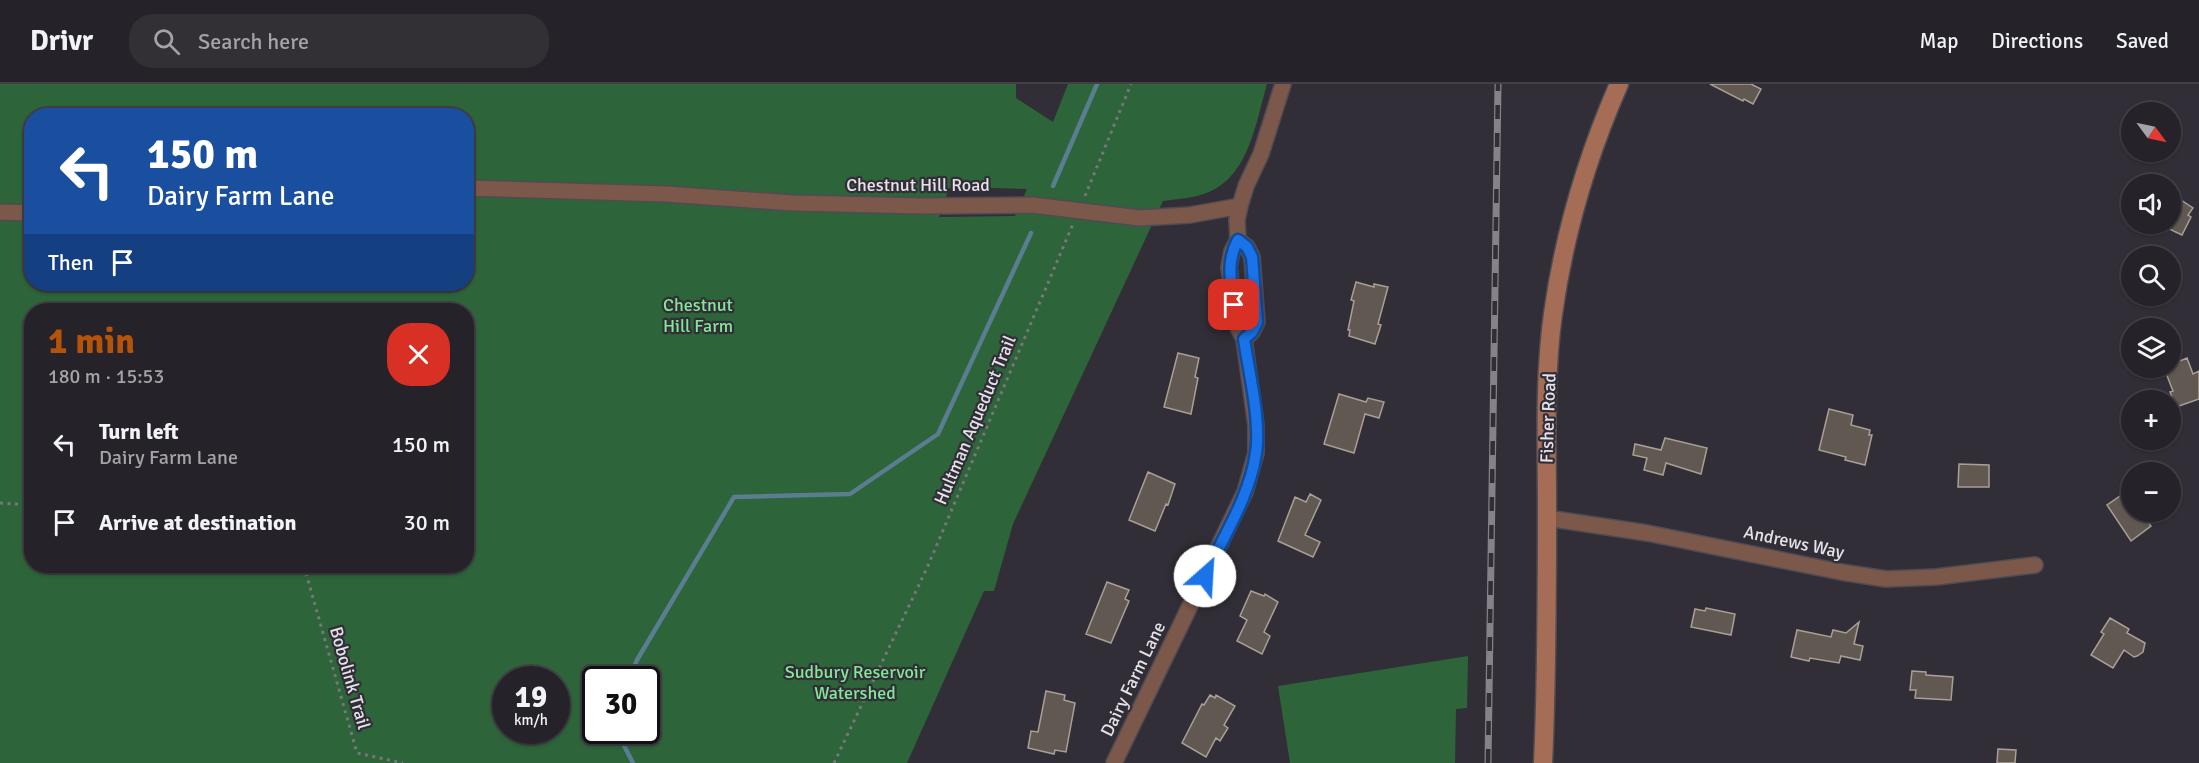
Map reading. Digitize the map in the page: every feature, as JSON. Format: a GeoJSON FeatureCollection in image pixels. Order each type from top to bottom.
{"type":"FeatureCollection","features":[{"type":"Feature","properties":{"kind":"street"},"geometry":{"type":"LineString","coordinates":[[1240,206],[1246,186],[1261,154],[1283,84]]}},
{"type":"Feature","properties":{"kind":"street","name":"Fisher Road"},"geometry":{"type":"LineString","coordinates":[[1543,763],[1546,687],[1547,408],[1553,317],[1562,258],[1579,194],[1607,111],[1619,84]]}},
{"type":"Feature","properties":{"kind":"street","name":"Chestnut Hill Road"},"geometry":{"type":"LineString","coordinates":[[474,188],[666,194],[793,203],[923,206],[1032,205],[1140,218],[1190,215],[1240,206]]}},
{"type":"Feature","properties":{"kind":"street","name":"Dairy Farm Lane"},"geometry":{"type":"LineString","coordinates":[[1114,763],[1245,492],[1256,453],[1256,426],[1244,339],[1236,324],[1229,267],[1232,251],[1238,240],[1237,220],[1240,206]]}},
{"type":"Feature","properties":{"kind":"street"},"geometry":{"type":"LineString","coordinates":[[0,212],[24,213]]}},
{"type":"Feature","properties":{"kind":"street"},"geometry":{"type":"LineString","coordinates":[[1238,240],[1247,247],[1252,257],[1257,322],[1252,332],[1244,339]]}},
{"type":"Feature","properties":{"kind":"street","name":"Andrews Way"},"geometry":{"type":"LineString","coordinates":[[1547,518],[1647,533],[1886,579],[1935,577],[2034,565]]}},
{"type":"Feature","properties":{"kind":"path","name":"Hultman Aqueduct Trail"},"geometry":{"type":"LineString","coordinates":[[834,763],[927,568],[1131,84]]}},
{"type":"Feature","properties":{"kind":"path"},"geometry":{"type":"LineString","coordinates":[[0,503],[24,504]]}},
{"type":"Feature","properties":{"kind":"path","name":"Bobolink Trail"},"geometry":{"type":"LineString","coordinates":[[306,573],[357,753],[403,763]]}},
{"type":"Feature","properties":{"kind":"green space","name":"Chestnut Hill Farm"},"geometry":{"type":"Polygon","coordinates":[[[0,84],[1016,84],[1016,98],[1053,122],[1068,84],[1267,84],[1249,146],[1233,173],[1223,184],[1209,192],[1193,197],[1163,201],[1013,524],[994,591],[984,591],[907,763],[0,763],[0,84]],[[949,188],[939,217],[1015,216],[1027,189],[949,188]]]}},
{"type":"Feature","properties":{"kind":"green space"},"geometry":{"type":"Polygon","coordinates":[[[1468,656],[1467,708],[1456,709],[1455,763],[1290,763],[1278,686],[1468,656]]]}},
{"type":"Feature","properties":{"kind":"building"},"geometry":{"type":"Polygon","coordinates":[[[1710,84],[1751,84],[1761,89],[1753,104],[1710,84]]]}},
{"type":"Feature","properties":{"kind":"building"},"geometry":{"type":"Polygon","coordinates":[[[2181,200],[2193,208],[2188,215],[2191,217],[2182,235],[2180,234],[2181,200]]]}},
{"type":"Feature","properties":{"kind":"building"},"geometry":{"type":"Polygon","coordinates":[[[1356,282],[1374,287],[1374,284],[1388,287],[1375,344],[1349,336],[1350,330],[1348,330],[1354,301],[1351,300],[1356,282]]]}},
{"type":"Feature","properties":{"kind":"building"},"geometry":{"type":"Polygon","coordinates":[[[1178,353],[1199,358],[1195,377],[1198,378],[1191,414],[1164,407],[1178,353]]]}},
{"type":"Feature","properties":{"kind":"building"},"geometry":{"type":"Polygon","coordinates":[[[2187,358],[2193,374],[2199,371],[2199,399],[2181,405],[2181,390],[2173,390],[2168,378],[2181,378],[2181,360],[2187,358]]]}},
{"type":"Feature","properties":{"kind":"building"},"geometry":{"type":"Polygon","coordinates":[[[1339,394],[1366,402],[1368,398],[1384,402],[1379,418],[1365,414],[1354,453],[1324,444],[1339,394]]]}},
{"type":"Feature","properties":{"kind":"building"},"geometry":{"type":"Polygon","coordinates":[[[1829,409],[1853,415],[1851,425],[1870,430],[1869,435],[1872,435],[1865,465],[1819,450],[1829,409]]]}},
{"type":"Feature","properties":{"kind":"building"},"geometry":{"type":"Polygon","coordinates":[[[1665,438],[1707,448],[1701,474],[1666,463],[1663,475],[1644,470],[1647,458],[1633,455],[1635,444],[1661,450],[1665,438]]]}},
{"type":"Feature","properties":{"kind":"building"},"geometry":{"type":"Polygon","coordinates":[[[1959,464],[1989,465],[1989,487],[1958,487],[1959,464]]]}},
{"type":"Feature","properties":{"kind":"building"},"geometry":{"type":"Polygon","coordinates":[[[1148,472],[1175,484],[1155,531],[1129,520],[1148,472]]]}},
{"type":"Feature","properties":{"kind":"building"},"geometry":{"type":"Polygon","coordinates":[[[1310,494],[1321,500],[1305,535],[1320,542],[1313,557],[1278,541],[1295,497],[1306,502],[1310,494]]]}},
{"type":"Feature","properties":{"kind":"building"},"geometry":{"type":"Polygon","coordinates":[[[2121,495],[2121,522],[2148,522],[2151,526],[2131,541],[2107,505],[2121,495]]]}},
{"type":"Feature","properties":{"kind":"building"},"geometry":{"type":"Polygon","coordinates":[[[1107,582],[1129,590],[1125,599],[1129,601],[1111,643],[1086,634],[1107,582]]]}},
{"type":"Feature","properties":{"kind":"building"},"geometry":{"type":"Polygon","coordinates":[[[1251,591],[1264,596],[1265,594],[1278,602],[1264,632],[1270,636],[1262,654],[1237,641],[1247,620],[1240,616],[1251,591]]]}},
{"type":"Feature","properties":{"kind":"building"},"geometry":{"type":"Polygon","coordinates":[[[1706,608],[1735,614],[1731,635],[1691,627],[1695,609],[1705,611],[1706,608]]]}},
{"type":"Feature","properties":{"kind":"building"},"geometry":{"type":"Polygon","coordinates":[[[2110,618],[2129,629],[2127,633],[2145,643],[2143,652],[2134,657],[2124,650],[2113,668],[2091,655],[2104,634],[2101,632],[2110,618]]]}},
{"type":"Feature","properties":{"kind":"building"},"geometry":{"type":"Polygon","coordinates":[[[1859,622],[1854,644],[1863,646],[1860,660],[1841,656],[1839,663],[1791,657],[1797,630],[1831,637],[1833,630],[1846,633],[1859,622]]]}},
{"type":"Feature","properties":{"kind":"building"},"geometry":{"type":"Polygon","coordinates":[[[1912,671],[1926,672],[1926,675],[1953,677],[1951,700],[1915,698],[1916,690],[1910,690],[1912,671]]]}},
{"type":"Feature","properties":{"kind":"building"},"geometry":{"type":"Polygon","coordinates":[[[1046,691],[1065,695],[1064,700],[1075,703],[1066,752],[1055,750],[1054,754],[1028,748],[1031,731],[1038,732],[1046,691]]]}},
{"type":"Feature","properties":{"kind":"building"},"geometry":{"type":"Polygon","coordinates":[[[1210,695],[1215,698],[1216,695],[1235,706],[1224,725],[1228,728],[1220,741],[1216,738],[1206,757],[1182,743],[1202,704],[1204,705],[1210,695]]]}},
{"type":"Feature","properties":{"kind":"building"},"geometry":{"type":"Polygon","coordinates":[[[1998,749],[2016,750],[2015,763],[1997,763],[1998,749]]]}},
{"type":"Feature","properties":{"kind":"waterway"},"geometry":{"type":"LineString","coordinates":[[1053,186],[1097,84]]}},
{"type":"Feature","properties":{"kind":"waterway"},"geometry":{"type":"LineString","coordinates":[[635,666],[734,497],[850,494],[938,434],[1031,233]]}},
{"type":"Feature","properties":{"kind":"waterway"},"geometry":{"type":"LineString","coordinates":[[623,744],[633,763]]}},
{"type":"Feature","properties":{"kind":"railway"},"geometry":{"type":"LineString","coordinates":[[1488,763],[1498,84]]}},
{"type":"Feature","properties":{"kind":"route"},"geometry":{"type":"LineString","coordinates":[[1205,576],[1245,492],[1256,453],[1256,426],[1244,339],[1252,332],[1257,322],[1252,257],[1247,247],[1238,240],[1232,251],[1229,267],[1234,305]]}},
{"type":"Feature","properties":{"kind":"park label","name":"Sudbury Reservoir Watershed"},"geometry":{"type":"Point","coordinates":[855,682]}}]}
